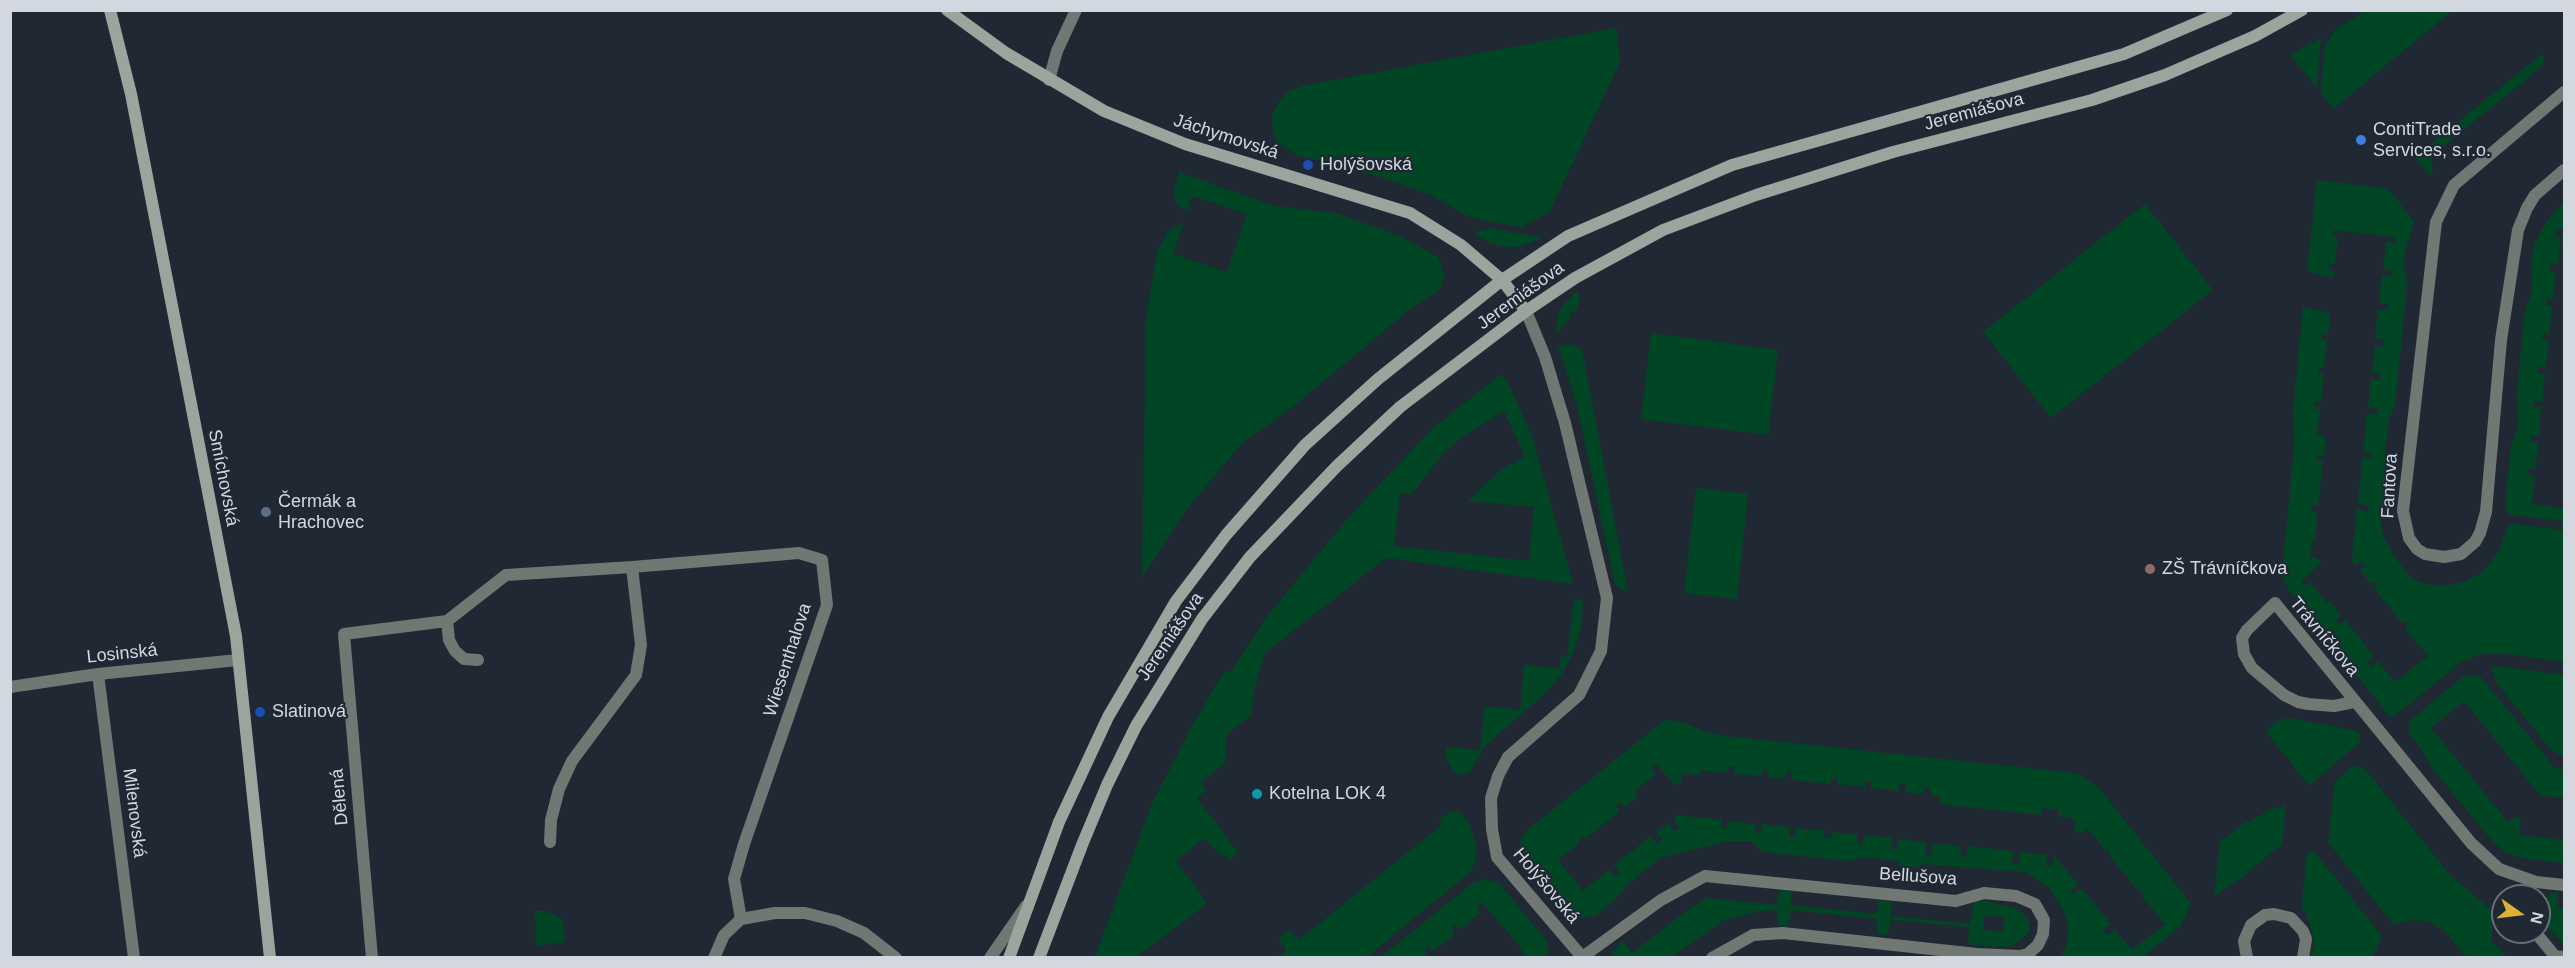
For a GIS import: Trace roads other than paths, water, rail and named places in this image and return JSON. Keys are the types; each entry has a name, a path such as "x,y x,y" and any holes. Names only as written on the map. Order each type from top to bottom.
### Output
{"main road":[{"name":"Smíchovská","path":"110,10 131,94 231,609 270,957"},
{"name":"Jáchymovská","path":"947,10 1049,80 1104,111 1175,140 1410,213 1454,240 1502,280 1526,311"},
{"name":"Jeremiášova","path":"1009,957 1059,822 1108,717 1176,601 1226,535 1305,446 1378,379 1502,280 1568,236 1732,165 2124,54 2227,10"},
{"name":"Jeremiášova","path":"1039,957 1107,785 1136,726 1202,619 1250,557 1336,466 1400,407 1526,311 1575,278 1663,230 1756,195 1893,152 2113,93 2165,75 2239,43 2302,10"}],"street":[{"path":"1049,80 1057,51 1076,10"},
{"name":"Fantova","path":"2565,92 2454,185 2436,222 2403,511 2409,538 2417,549 2425,554 2444,557 2461,554 2475,542 2480,533 2486,512 2501,340 2518,230 2535,195 2565,170"},
{"name":"Holýšovská","path":"1526,311 1545,357 1565,423 1607,598 1601,651 1579,695 1508,757 1498,776 1491,798 1492,829 1497,857 1582,957"},
{"name":"Wiesenthalova","path":"447,621 506,575 799,553 822,560 827,605 744,844 735,879 741,919"},
{"path":"550,842 551,820 559,789 572,761 636,675 641,645 632,567"},
{"name":"Trávníčkova","path":"2354,702 2326,706 2291,699 2252,668 2244,654 2242,638 2247,630 2275,603 2471,843 2499,869 2536,882 2565,885"},
{"path":"447,621 449,640 455,651 464,659 478,660"},
{"name":"Dělená","path":"372,957 344,634 447,621"},
{"name":"Losinská","path":"10,687 98,674 238,660"},
{"name":"Milenovská","path":"98,674 134,957"},
{"name":"Bellušova","path":"1582,957 1661,900 1705,876 1956,901 1984,893 2016,896 2035,904 2044,920 2043,934 2038,945 2028,954 2020,956 1977,954 1783,933 1753,935 1712,957"},
{"path":"990,957 1027,905"},
{"path":"714,957 724,935 741,919 776,913 805,914 837,921 864,933 896,957"},
{"path":"2247,957 2244,941 2251,925 2265,915 2274,914 2291,918 2303,931 2306,939 2303,957"},
{"path":"2544,944 2554,956 2565,957"}],"place":[{"name":"ContiTrade Services, s.r.o.","path":"2361,140"},
{"name":"Holýšovská","path":"1308,165"},
{"name":"Čermák a Hrachovec","path":"266,512"},
{"name":"ZŠ Trávníčkova","path":"2150,569"},
{"name":"Slatinová","path":"260,712"},
{"name":"Kotelna LOK 4","path":"1257,794"}]}
